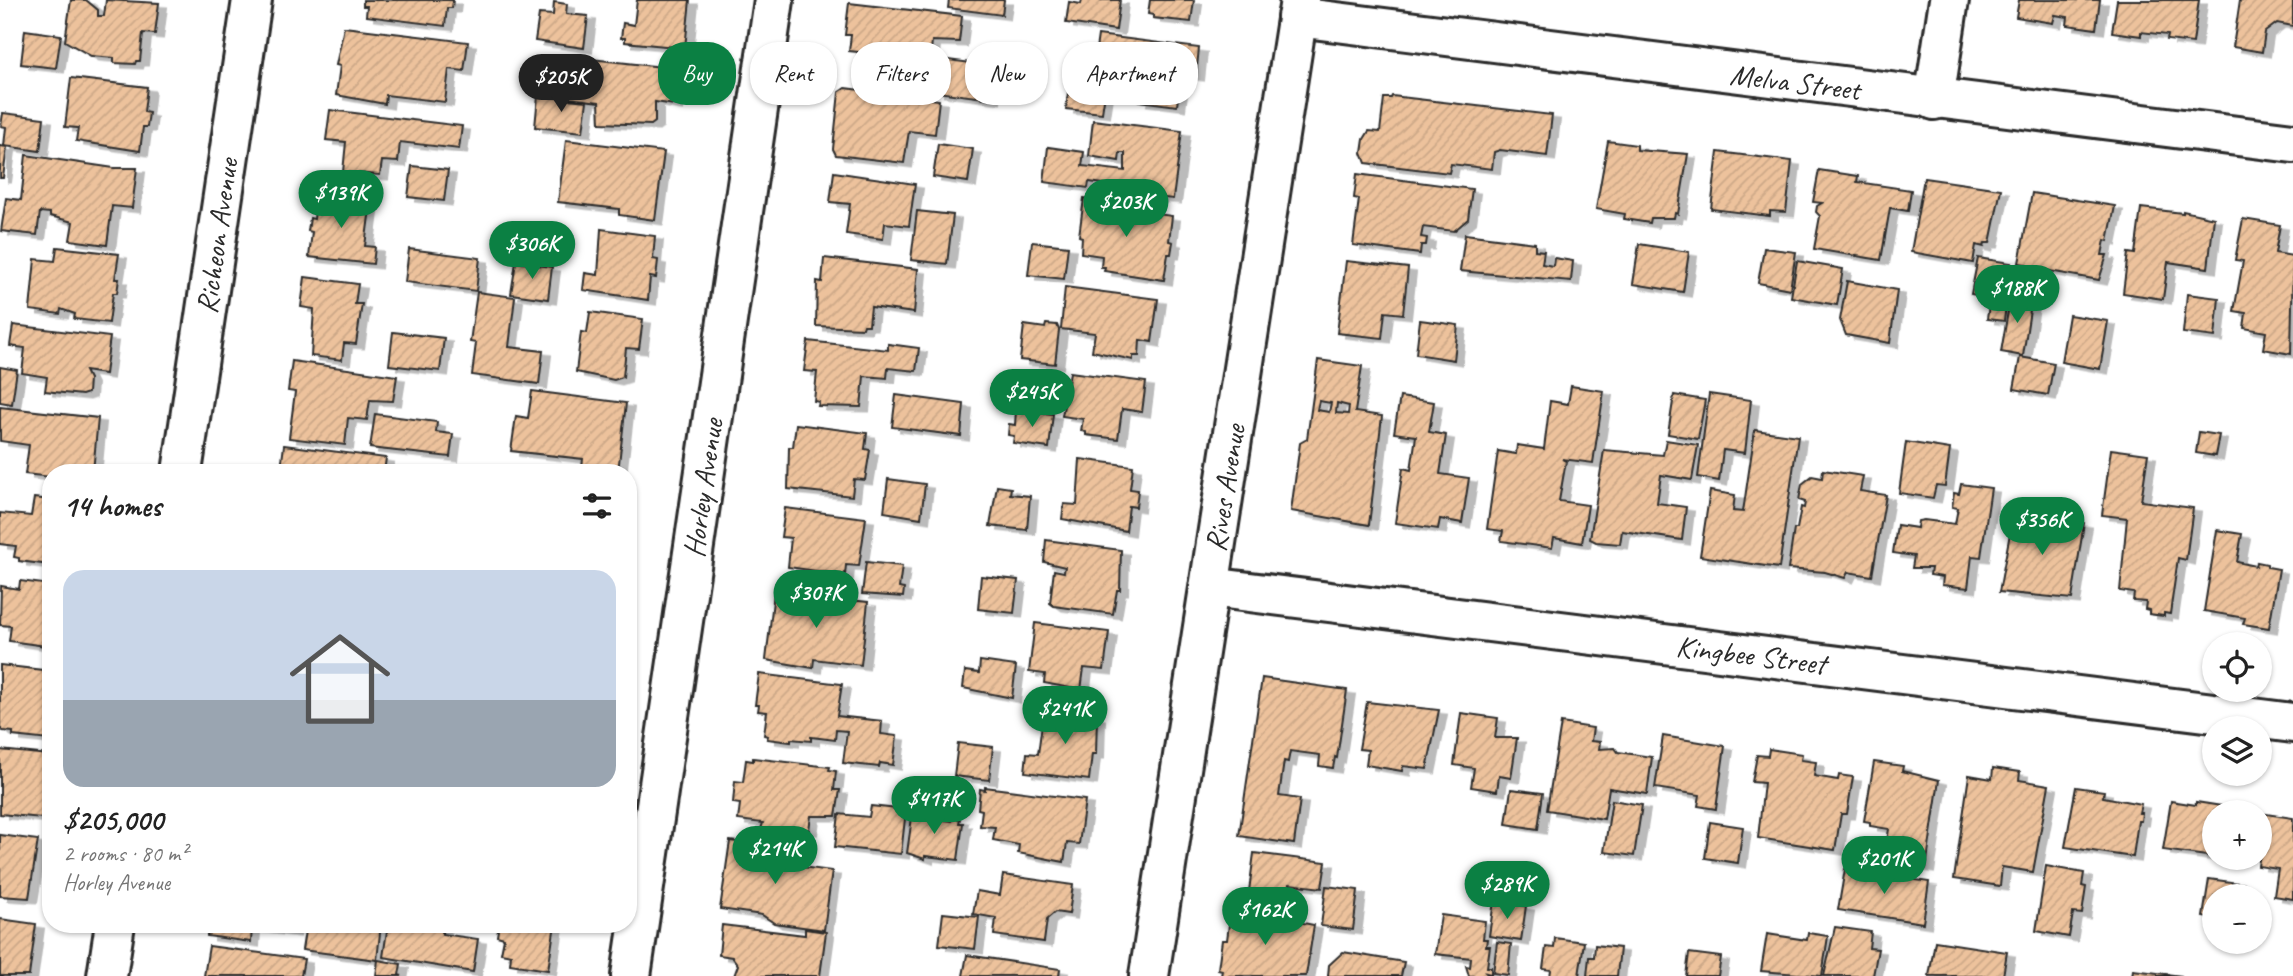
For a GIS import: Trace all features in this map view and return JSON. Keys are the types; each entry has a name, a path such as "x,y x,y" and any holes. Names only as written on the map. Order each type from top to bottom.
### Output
{"street":[{"name":"Richeon Avenue","path":"183,464 252,0"},
{"name":"Horley Avenue","path":"631,976 774,0"},
{"path":"1934,100 1950,0"},
{"name":"Melva Street","path":"1299,9 1934,100 2293,143"},
{"name":"Rives Avenue","path":"1149,976 1299,9"},
{"name":"Kingbee Street","path":"1210,587 2293,723"},
{"path":"107,976 114,933"}],"building":[{"path":"71,0 86,0 98,10 98,16 104,16 106,0 159,3 155,34 143,33 140,61 135,64 114,63 114,58 91,56 65,41"},
{"path":"363,0 453,0 452,8 447,8 445,26 366,16 367,6 363,6"},
{"path":"637,0 690,0 686,42 658,42 658,45 625,42 625,38 621,38 623,23 634,25"},
{"path":"949,0 1004,0 1002,15 948,8"},
{"path":"1082,0 1120,0 1116,30 1066,23 1069,2 1081,4"},
{"path":"1150,0 1194,0 1191,22 1153,18 1153,15 1148,14"},
{"path":"2019,0 2100,0 2096,29 2067,25 2068,17 2055,15 2053,23 2016,17"},
{"path":"2117,0 2199,0 2193,43 2167,40 2168,35 2141,32 2141,36 2112,32"},
{"path":"2240,0 2293,0 2293,26 2277,23 2265,32 2262,52 2233,47"},
{"path":"554,2 567,4 566,14 588,16 584,48 535,41 539,14 553,15"},
{"path":"849,3 962,16 959,42 851,42 851,51 849,51 851,35 845,35"},
{"path":"344,27 468,42 464,71 449,69 445,102 386,95 385,104 336,95 340,66 336,65"},
{"path":"25,30 61,35 56,68 21,64"},
{"path":"1098,35 1152,42 1097,42"},
{"path":"573,57 658,67 658,102 655,102 655,122 651,125 600,123 599,102 568,98"},
{"path":"951,60 965,62 965,96 951,94"},
{"path":"71,78 147,87 144,112 149,113 147,127 143,127 140,151 76,141 78,128 65,127"},
{"path":"845,88 851,89 851,105 938,105 935,134 909,131 904,163 836,155 833,149 839,92"},
{"path":"538,96 587,101 583,132 535,127"},
{"path":"1392,96 1552,115 1547,156 1500,150 1494,152 1492,169 1451,164 1449,173 1366,163 1362,153 1364,139 1369,131 1380,132 1384,98"},
{"path":"1066,105 1103,105 1102,113 1066,109"},
{"path":"330,110 462,126 459,149 400,142 398,162 382,161 380,175 343,172 346,142 326,140"},
{"path":"3,113 44,118 40,151 4,146 6,127 1,126"},
{"path":"1093,120 1182,131 1173,199 1137,195 1138,189 1089,182 1088,188 1044,182 1048,147 1084,152 1082,166 1125,171 1125,153 1120,153 1119,161 1089,156"},
{"path":"566,140 664,152 655,220 619,215 619,209 558,202"},
{"path":"1608,141 1637,145 1637,150 1688,154 1678,214 1675,213 1674,218 1651,218 1650,223 1624,219 1625,214 1596,209"},
{"path":"938,144 973,149 968,182 933,177"},
{"path":"0,146 7,147 3,178 0,178"},
{"path":"1718,152 1792,161 1786,212 1770,211 1770,216 1711,209"},
{"path":"26,155 114,168 137,168 132,208 112,206 107,245 70,240 73,222 50,216 50,213 40,212 37,235 1,231 6,198 21,200"},
{"path":"412,166 448,170 444,201 408,197"},
{"path":"1819,170 1858,176 1857,182 1911,190 1908,211 1890,208 1881,260 1814,249 1820,216 1816,212 1817,206 1822,203 1813,202"},
{"path":"834,172 915,184 909,226 885,223 883,239 846,234 850,204 830,202"},
{"path":"1357,174 1472,189 1468,219 1454,231 1423,227 1421,237 1427,238 1426,245 1421,245 1420,254 1353,245 1359,199 1354,198"},
{"path":"1924,178 2001,189 1990,243 1985,243 1984,247 1976,245 1973,263 1911,252"},
{"path":"2032,193 2115,206 2108,241 2105,240 2102,255 2107,255 2099,280 2044,270 2041,283 2023,279 2026,264 2019,263"},
{"path":"317,194 371,201 365,246 375,247 373,264 309,257 312,232 308,231 310,218 314,219"},
{"path":"1084,198 1123,203 1122,209 1172,216 1169,241 1173,242 1164,280 1104,271 1105,267 1101,267 1102,256 1081,253 1082,237 1079,236"},
{"path":"2141,208 2183,211 2214,218 2208,268 2168,262 2163,299 2123,293 2128,253 2135,254"},
{"path":"917,211 953,215 947,264 911,260"},
{"path":"2243,219 2280,225 2275,253 2293,256 2291,354 2263,349 2266,332 2244,328 2246,313 2234,311 2243,261 2235,260"},
{"path":"601,229 655,236 653,259 658,260 656,278 650,277 648,300 583,290 585,273 598,275"},
{"path":"1465,234 1535,243 1535,250 1544,251 1542,264 1553,266 1554,258 1573,261 1571,281 1460,271"},
{"path":"1032,242 1068,246 1064,279 1028,275"},
{"path":"1639,244 1689,252 1683,292 1633,284"},
{"path":"57,247 119,254 115,279 119,279 117,293 113,293 109,323 74,319 75,314 61,309 60,314 30,310 35,259 55,261"},
{"path":"1764,248 1796,252 1790,289 1758,283"},
{"path":"409,249 480,258 476,291 405,282"},
{"path":"824,258 918,269 914,313 871,307 869,325 864,325 863,328 816,326 817,281 822,282"},
{"path":"1978,258 2011,263 2004,321 1987,319 1990,298 1971,294"},
{"path":"1346,261 1408,268 1403,314 1385,312 1382,338 1337,333"},
{"path":"1797,261 1843,269 1837,305 1791,297"},
{"path":"516,262 552,267 548,299 511,294"},
{"path":"305,277 358,284 355,304 362,304 356,344 344,343 342,360 311,356 314,309 301,307"},
{"path":"1847,281 1897,290 1890,343 1846,335 1840,320"},
{"path":"1065,287 1158,299 1152,342 1140,340 1139,356 1133,356 1133,360 1092,351 1095,333 1061,329"},
{"path":"477,292 515,297 509,347 543,351 539,384 472,375 476,343 470,342"},
{"path":"2011,294 2032,297 2023,356 2001,352"},
{"path":"2187,294 2219,298 2215,337 2183,333"},
{"path":"590,312 643,319 639,349 626,348 623,377 614,380 576,372 581,332 587,333"},
{"path":"2069,315 2108,321 2100,369 2061,362"},
{"path":"1420,320 1458,325 1454,360 1416,354"},
{"path":"1046,324 1057,325 1059,330 1055,364 1020,360 1024,325 1045,328"},
{"path":"13,325 110,337 105,374 85,371 89,379 88,393 82,395 45,391 47,377 22,373 25,348 10,346"},
{"path":"393,332 444,338 440,371 389,365"},
{"path":"808,341 888,350 888,344 919,348 916,371 888,368 887,378 864,376 861,407 818,406 819,402 814,401 817,372 804,371"},
{"path":"2020,357 2054,363 2048,395 2014,389"},
{"path":"1318,360 1362,366 1355,412 1382,416 1369,525 1291,511 1300,443 1307,439","holes":["1319,401 1331,403 1329,412 1317,410","1337,403 1349,406 1348,414 1336,413"]},
{"path":"292,361 397,376 393,401 370,400 367,420 348,418 345,445 289,438 295,392 288,391"},
{"path":"0,367 17,370 12,404 0,402"},
{"path":"1070,372 1146,382 1142,412 1122,409 1118,439 1086,435 1086,432 1081,431 1083,419 1062,416"},
{"path":"1571,386 1604,391 1593,463 1562,459 1566,461 1559,501 1588,505 1582,543 1554,538 1552,548 1501,541 1503,531 1487,529 1498,451 1516,454 1517,445 1544,449 1550,401 1568,404"},
{"path":"532,391 626,403 619,464 582,464 583,459 511,451 516,416 528,418"},
{"path":"1709,394 1751,400 1745,453 1723,450 1719,481 1698,477"},
{"path":"896,395 964,404 961,436 892,427"},
{"path":"1674,395 1705,400 1698,439 1668,434"},
{"path":"1400,397 1434,402 1429,432 1446,435 1440,474 1469,478 1462,523 1440,519 1438,529 1395,523 1403,468 1411,470 1416,436 1394,433"},
{"path":"0,407 98,418 94,464 42,464 42,476 25,474 29,445 0,441"},
{"path":"1016,410 1053,414 1049,448 1013,443 1014,436 1008,435 1009,424 1015,425"},
{"path":"375,414 437,422 436,432 453,434 450,457 370,448"},
{"path":"796,424 867,433 865,449 870,450 865,480 854,479 852,496 788,489 789,447 793,447"},
{"path":"1755,430 1798,436 1779,568 1700,556 1710,491 1735,495 1733,511 1743,512"},
{"path":"2199,432 2219,435 2215,456 2196,453"},
{"path":"1666,440 1698,445 1692,480 1661,475 1657,503 1686,507 1682,540 1622,531 1620,544 1590,539 1604,450 1663,455"},
{"path":"1906,442 1950,449 1945,486 1936,485 1933,498 1899,493"},
{"path":"284,445 386,458 385,464 282,464"},
{"path":"2111,449 2148,454 2141,501 2193,508 2186,560 2178,558 2170,614 2149,614 2149,610 2145,609 2146,602 2133,601 2134,593 2120,591 2127,518 2102,515"},
{"path":"1080,459 1133,466 1130,489 1138,490 1136,507 1129,506 1126,531 1062,519 1064,504 1077,505"},
{"path":"1823,470 1863,476 1860,491 1886,495 1872,576 1848,572 1845,578 1825,572 1788,569 1794,529 1797,529 1801,507 1804,508 1805,502 1799,500 1802,484 1812,476 1822,478"},
{"path":"888,479 925,484 921,518 884,512"},
{"path":"1961,484 1991,488 1981,557 1972,556 1968,588 1942,585 1943,577 1930,575 1931,568 1912,568 1914,556 1893,553 1897,525 1917,528 1918,521 1924,520 1955,524 1958,508 1952,507 1954,493 1959,494"},
{"path":"997,486 1011,488 1010,494 1030,496 1027,530 990,526"},
{"path":"34,498 42,499 42,564 19,561 19,558 14,557 16,546 0,544 0,513 31,516"},
{"path":"785,508 866,518 859,566 846,565 845,575 788,567 791,538 781,537"},
{"path":"2014,512 2084,523 2072,599 1999,592"},
{"path":"2217,530 2242,534 2237,562 2256,566 2257,562 2279,569 2269,628 2243,624 2245,618 2204,611"},
{"path":"1046,540 1121,550 1120,590 1117,590 1113,614 1054,606 1050,603 1054,570 1064,572 1065,567 1044,562"},
{"path":"866,562 902,566 899,588 904,589 903,597 862,594"},
{"path":"981,576 1018,580 1014,613 978,609"},
{"path":"20,581 42,584 42,645 9,641 11,626 0,625 1,586 19,589"},
{"path":"774,592 868,602 861,665 814,659 813,668 766,660"},
{"path":"1035,623 1109,632 1104,670 1084,668 1081,690 1044,683 1045,674 1029,672"},
{"path":"980,661 1016,666 1012,698 963,688 965,671 979,673"},
{"path":"0,665 42,670 42,739 13,736 13,732 0,728"},
{"path":"759,674 842,684 837,716 882,721 881,734 897,736 893,765 880,763 879,767 843,763 847,731 836,730 835,740 811,737 811,741 791,739 791,742 767,739 768,736 764,735 767,712 758,711 759,705 755,705"},
{"path":"1262,678 1347,690 1337,758 1335,757 1333,768 1319,766 1320,755 1290,751 1288,762 1284,761 1279,796 1300,799 1294,844 1239,836"},
{"path":"1367,702 1439,710 1427,769 1403,766 1402,771 1366,765 1368,750 1359,749"},
{"path":"1044,709 1097,716 1096,754 1092,754 1089,780 1025,772 1027,753 1038,754"},
{"path":"1461,713 1498,718 1495,738 1517,738 1511,778 1499,776 1497,791 1471,787 1474,768 1454,765"},
{"path":"1561,723 1593,728 1591,741 1600,742 1599,749 1615,748 1618,752 1652,757 1647,794 1609,788 1604,819 1547,810"},
{"path":"1663,736 1725,746 1716,809 1698,806 1700,795 1655,788"},
{"path":"958,743 993,747 989,780 954,776"},
{"path":"1769,749 1802,754 1801,760 1816,762 1814,776 1838,780 1839,775 1853,777 1847,814 1841,814 1835,850 1758,838 1764,783 1752,782 1757,755 1768,756"},
{"path":"0,750 42,754 42,818 0,814"},
{"path":"753,758 830,767 829,770 836,771 834,790 840,790 836,816 811,816 809,830 802,829 801,835 761,829 763,823 738,820 740,804 733,803 735,781 743,782 746,760 753,761"},
{"path":"1874,762 1903,766 1902,771 1939,780 1926,868 1910,865 1912,857 1885,853 1889,829 1870,826 1870,822 1864,821"},
{"path":"1993,768 2020,772 2019,780 2049,785 2033,872 2002,867 2000,886 1954,879 1969,775 1992,779"},
{"path":"985,787 1085,800 1079,844 1067,843 1064,862 1018,853 1019,845 993,840 995,827 980,826 980,789 985,790"},
{"path":"2076,787 2104,791 2103,797 2141,804 2141,821 2138,821 2133,857 2065,847"},
{"path":"1511,789 1543,793 1538,829 1506,824"},
{"path":"1612,800 1642,805 1634,856 1604,852"},
{"path":"2171,801 2196,805 2196,802 2202,803 2202,855 2163,850"},
{"path":"871,806 906,810 901,854 835,847 839,814 869,817"},
{"path":"913,810 936,812 935,819 960,819 959,823 963,823 958,860 925,856 925,859 907,853"},
{"path":"2272,815 2293,818 2293,899 2274,896 2278,869 2272,868"},
{"path":"1710,822 1743,827 1738,863 1705,858"},
{"path":"0,835 38,840 29,898 0,896"},
{"path":"730,841 796,850 794,866 832,871 824,930 774,923 762,915 720,909"},
{"path":"1254,853 1326,862 1322,888 1290,884 1289,896 1249,891"},
{"path":"2046,866 2084,873 2082,886 2086,887 2082,914 2073,913 2069,937 2036,931"},
{"path":"1845,869 1929,882 1923,923 1838,910"},
{"path":"1003,875 1073,885 1069,914 1055,912 1047,919 1044,942 994,935 996,918 973,914 977,891 1000,895"},
{"path":"2209,879 2246,884 2208,884"},
{"path":"1326,886 1358,890 1353,930 1321,926"},
{"path":"1494,901 1526,906 1521,941 1489,936"},
{"path":"1231,909 1314,925 1306,976 1221,976 1222,970 1218,969 1222,940 1227,940"},
{"path":"943,913 979,917 975,949 939,945"},
{"path":"1441,915 1485,921 1483,939 1487,939 1486,946 1490,946 1487,967 1491,967 1491,974 1486,973 1489,976 1469,976 1466,966 1470,967 1471,958 1435,954"},
{"path":"0,919 36,924 29,976 0,976"},
{"path":"722,925 805,935 805,929 826,932 820,976 734,976 738,965 732,957 719,955"},
{"path":"1835,927 1871,932 1869,948 1878,949 1873,976 1824,976"},
{"path":"207,933 252,933 251,942 207,936"},
{"path":"305,933 380,933 377,960 302,950"},
{"path":"387,933 442,933 478,939 473,972 383,957"},
{"path":"498,933 554,933 548,970 510,964 511,955 501,953 504,938 497,936"},
{"path":"1808,933 1828,936 1822,976 1761,971 1767,934 1807,940"},
{"path":"1555,938 1584,942 1579,976 1550,976 1551,970 1543,969 1546,947 1554,948"},
{"path":"1935,941 2007,952 2003,976 1929,976"},
{"path":"1497,942 1511,944 1508,975 1493,973"},
{"path":"1595,945 1620,948 1617,976 1587,976 1589,957 1594,957"},
{"path":"209,946 304,959 301,976 204,976"},
{"path":"1343,952 1404,962 1401,976 1328,976 1329,965"},
{"path":"1689,953 1721,957 1718,976 1686,976"},
{"path":"967,955 1060,969 1059,976 963,976"},
{"path":"378,960 401,964 399,975 402,976 376,976"},
{"path":"2133,970 2182,976 2132,976"}]}
